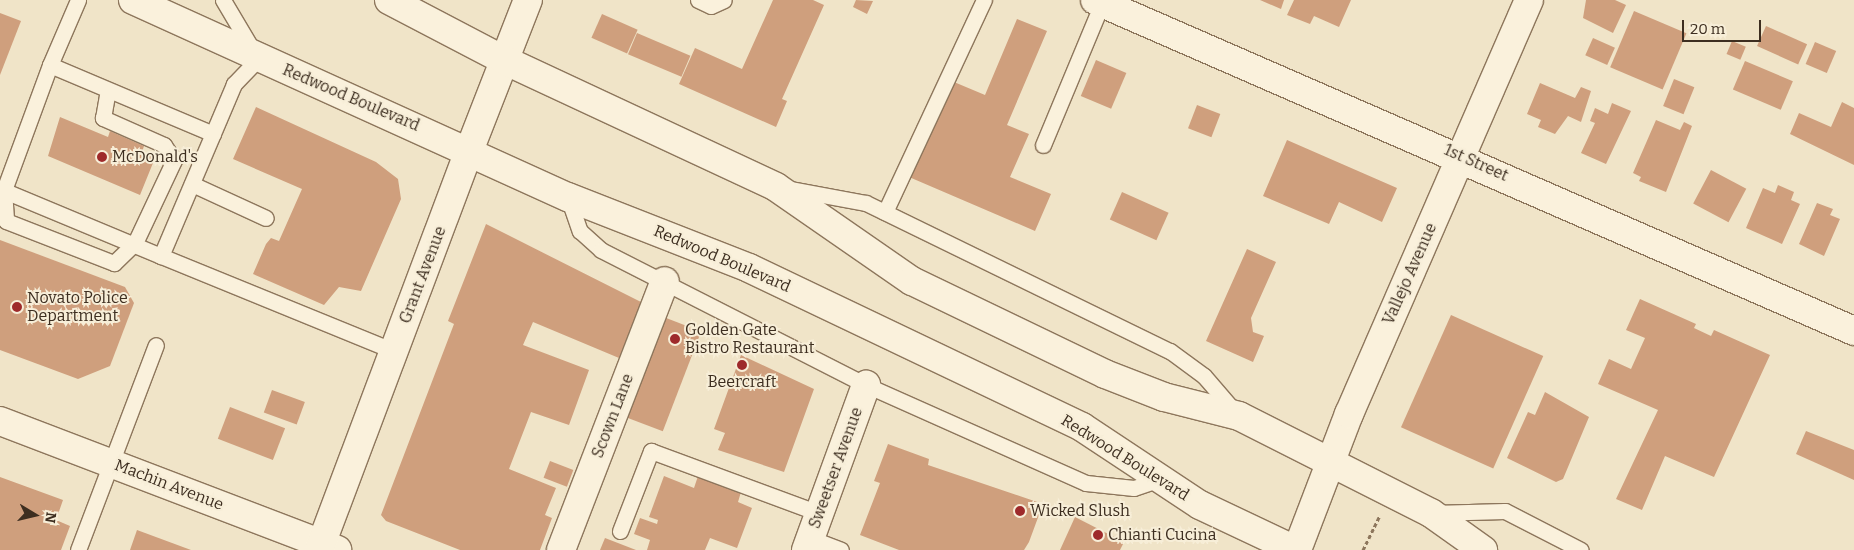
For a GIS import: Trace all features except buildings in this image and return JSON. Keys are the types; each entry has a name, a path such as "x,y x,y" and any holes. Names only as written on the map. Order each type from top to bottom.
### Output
{"street":[{"name":"Redwood Boulevard","path":"133,0 258,59 469,151 568,197 749,268 1082,427 1200,505 1296,550"},
{"path":"389,0 502,59 776,187 862,250 921,285 1105,374 1164,397 1239,416 1431,513 1483,550"},
{"name":"Grant Avenue","path":"326,548 394,351 502,59 528,0"},
{"name":"Vallejo Avenue","path":"1296,550 1329,463 1529,0"},
{"name":"1st Street","path":"1098,1 1462,157 1854,331"},
{"name":"Scown Lane","path":"561,550 665,281"},
{"name":"Sweetser Avenue","path":"808,544 866,385"},
{"name":"Machin Avenue","path":"0,421 112,462 326,548"}],"lane":[{"path":"78,0 50,65 2,190 6,221 114,263 135,243 174,160 164,145 103,118 108,90"},
{"path":"161,256 234,84 258,59 223,0"},
{"path":"698,0 711,6 724,0"},
{"path":"885,212 984,0"},
{"path":"1043,145 1098,1"},
{"path":"50,65 213,134"},
{"path":"192,184 266,218"},
{"path":"776,187 826,192 885,212 1170,351 1204,376 1239,416"},
{"path":"2,190 135,243 161,256 394,351"},
{"path":"568,197 580,231 601,250 866,385 1086,483 1134,488 1160,480"},
{"path":"78,550 156,345"},
{"path":"620,531 651,451 819,513"},
{"path":"1431,513 1505,511 1581,550"},
{"path":"808,544 841,550"}],"path":[{"path":"1364,550 1383,510"}],"place":[{"name":"McDonald's","path":"102,157"},
{"name":"Novato Police Department","path":"17,307"},
{"name":"Golden Gate Bistro Restaurant","path":"675,339"},
{"name":"Beercraft","path":"742,365"},
{"name":"Wicked Slush","path":"1020,511"},
{"name":"Chianti Cucina","path":"1098,535"}]}
